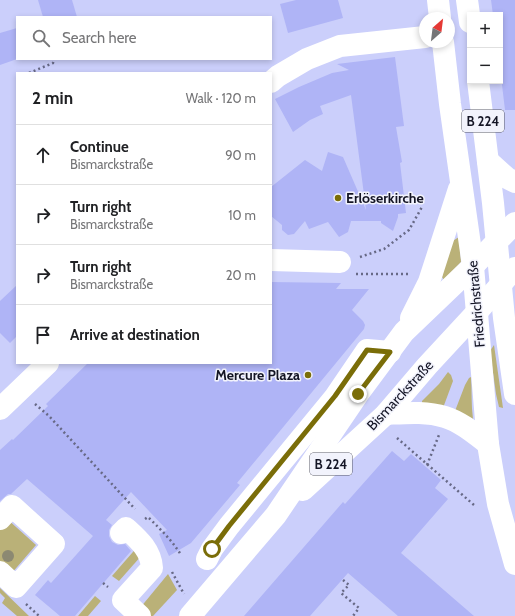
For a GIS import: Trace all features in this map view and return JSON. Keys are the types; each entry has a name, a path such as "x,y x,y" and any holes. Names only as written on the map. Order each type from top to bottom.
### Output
{"main road":[{"path":"438,0 439,12"},
{"path":"467,0 469,12"},
{"path":"272,81 307,59 340,46 419,38"},
{"name":"Friedrichstraße","path":"444,48 473,266 488,444 498,504 515,564"},
{"name":"Friedrichstraße","path":"478,84 497,242 504,318 514,383"},
{"path":"488,162 507,178 515,182"},
{"path":"404,332 429,282 461,182"},
{"name":"Bismarckstraße","path":"276,515 358,394 404,332 473,266 515,223"},
{"path":"272,260 340,262"},
{"name":"Bismarckstraße","path":"188,606 276,515 386,414 431,361 477,312 515,268"},
{"path":"207,560 212,549 229,526 335,396 367,350 390,352"},
{"path":"1,406 47,364"},
{"path":"386,414 412,412 446,418 463,426 488,444"},
{"path":"0,519 12,506 54,544 16,587 0,572"},
{"path":"121,533 126,528 140,542 152,561 152,568 123,600 140,616"}],"path":[{"path":"31,72 53,63 54,60"},
{"path":"414,274 339,274 340,262 348,258 384,249 409,230 422,207"},
{"path":"21,389 38,408 49,416 132,506"},
{"path":"427,465 441,431"},
{"path":"397,438 474,505"},
{"path":"143,520 148,517 163,531 181,555"},
{"path":"170,569 188,606"},
{"path":"343,580 349,585 341,593 359,608 353,616"},
{"path":"103,583 108,588"}],"shaded area":[{"path":"459,237 461,262 444,280 442,277 451,242"},
{"path":"494,345 503,408 499,407 496,394 490,351"},
{"path":"448,372 453,381 443,408 422,403 422,401 439,384"},
{"path":"471,377 473,419 455,411 465,385"},
{"path":"6,518 36,545 11,574 0,565 0,525"},
{"path":"139,545 142,555 119,581 112,576"},
{"path":"168,574 177,590 153,616 149,616 140,608"},
{"path":"0,588 29,616 17,616 2,603 5,598 0,593"},
{"path":"95,596 101,601 88,616 78,616"}],"building":[{"path":"38,0 72,0 77,16 43,16"},
{"path":"296,0 338,0 343,18 288,33 280,4"},
{"path":"491,0 515,0 515,110 505,110 502,84 503,12 493,12"},
{"path":"16,28 16,59 0,65 0,33"},
{"path":"395,57 404,126 396,127 402,162 400,163 406,213 398,214 393,231 381,223 381,221 351,221 348,232 339,237 328,222 309,229 305,221 294,234 288,235 282,230 282,225 272,217 272,186 305,160 322,171 328,152 343,157 366,210 351,95 320,106 323,114 310,120 293,132 275,99 332,73 349,70 337,64"},
{"path":"272,282 341,283 336,289 369,289 352,310 363,321 365,325 364,329 237,483 240,485 191,543 169,556 159,534 167,530 131,492 106,520 112,525 109,530 109,536 112,542 118,545 125,544 131,551 75,616 60,616 35,595 48,580 51,583 93,536 27,479 11,494 8,494 0,501 0,450 12,439 13,440 48,406 46,404 87,364 272,364"},
{"path":"16,286 16,337 10,343 0,333 0,301"},
{"path":"392,451 404,461 411,454 441,480 435,488 448,499 401,553 474,616 398,616 348,573 310,616 244,616 343,502 345,504"}],"place":[{"name":"Erlöserkirche","path":"338,198"},
{"name":"Mercure Plaza","path":"308,375"}],"route":[{"path":"212,549 335,396 367,350 390,352 358,394"}]}
